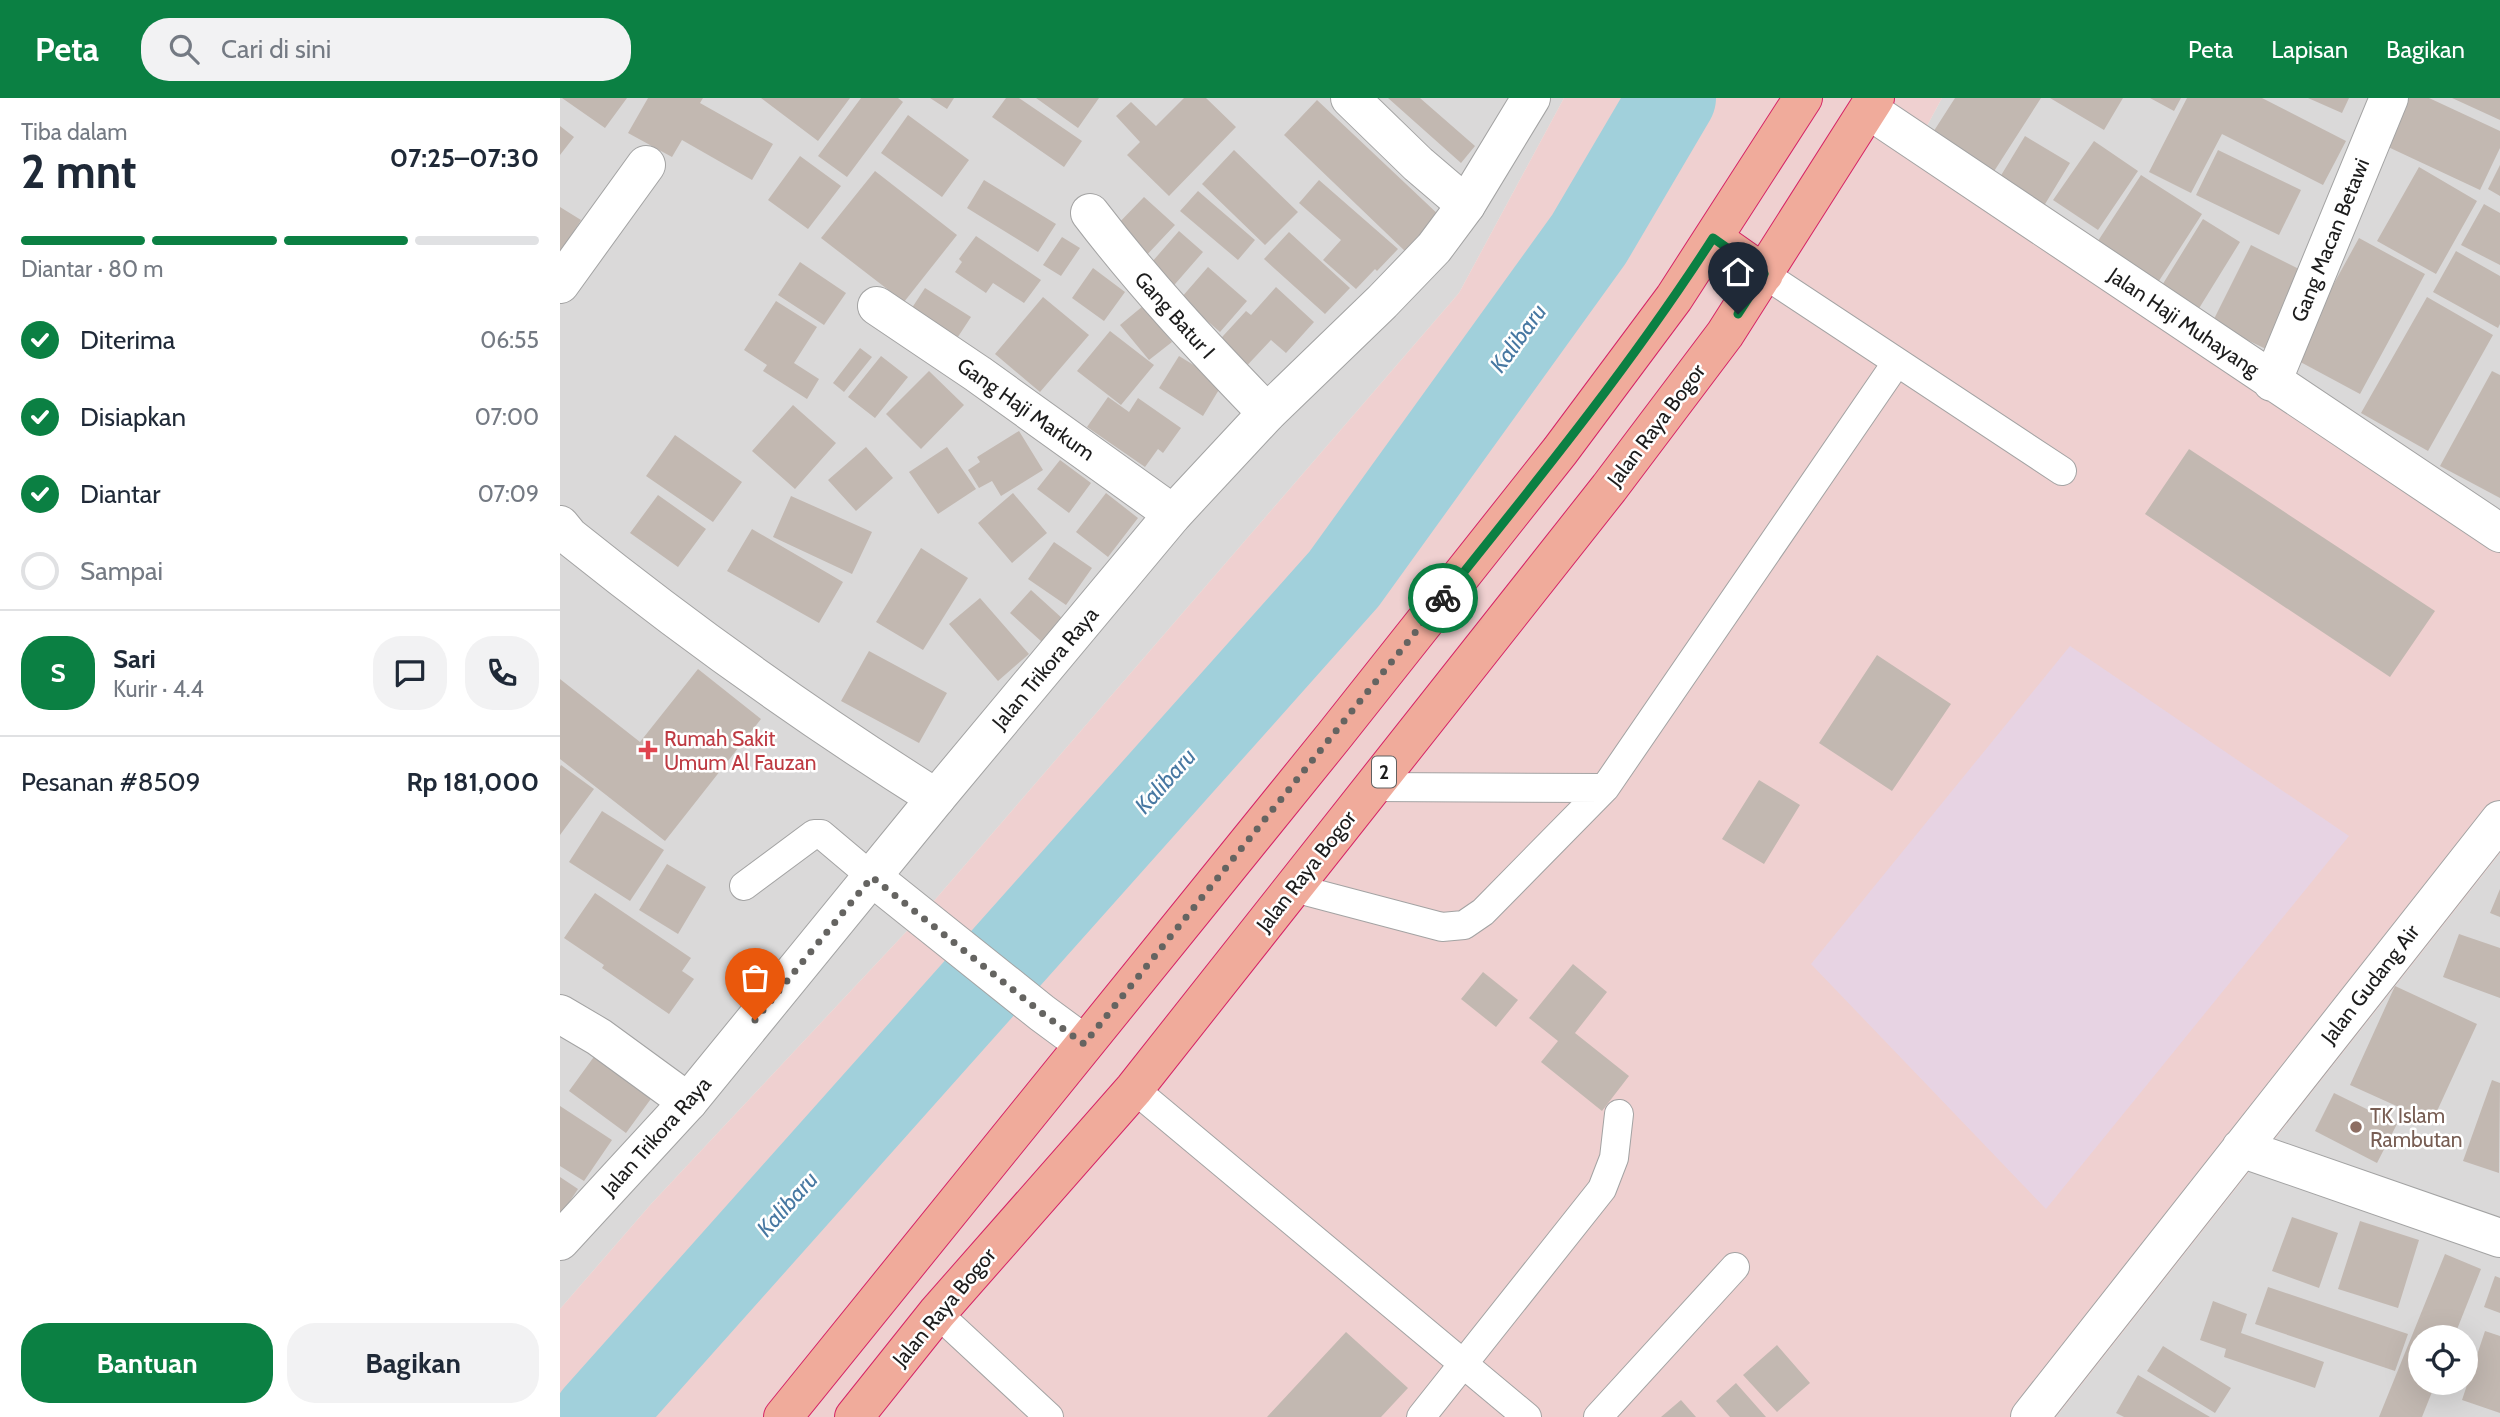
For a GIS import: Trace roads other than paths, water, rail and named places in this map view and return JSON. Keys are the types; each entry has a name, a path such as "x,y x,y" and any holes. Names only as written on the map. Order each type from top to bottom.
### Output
{"highway":[{"path":"783,1417 1551,462 1674,298 1804,98"},
{"name":"Jalan Raya Bogor","path":"854,1417 937,1313 1134,1090 1609,488 1725,334 1872,104"},
{"path":"1713,238 1764,274"}],"street":[{"path":"1350,98 1418,164 1466,205"},
{"name":"Jalan Trikora Raya","path":"560,1241 688,1102 936,798 1173,514 1267,413 1434,248 1466,205 1531,98"},
{"name":"Gang Macan Betawi","path":"2272,382 2389,98"},
{"name":"Jalan Haji Muhayang","path":"1872,104 2272,382 2500,533"},
{"path":"560,284 646,165"},
{"name":"Gang Batur I","path":"1090,213 1127,262 1176,318 1267,413"},
{"name":"Gang Haji Markum","path":"877,306 978,374 1173,514"},
{"path":"560,525 569,536 660,609 936,798"},
{"name":"Jalan Gudang Air","path":"2030,1417 2500,820"},
{"path":"872,877 1084,1044"},
{"path":"560,1014 599,1037 688,1102"},
{"path":"2241,1148 2500,1238"}],"lane":[{"path":"1764,274 2062,471"},
{"path":"1294,888 1442,927 1464,925 1483,912 1605,788 1897,362"},
{"path":"1373,787 1605,788"},
{"path":"744,886 814,834 821,834 872,877"},
{"path":"1134,1090 1527,1417"},
{"path":"1421,1417 1602,1189 1614,1158 1619,1114"},
{"path":"1598,1417 1735,1267"},
{"path":"937,1313 1046,1416"}],"waterway":[{"name":"Kalibaru","path":"597,1417 1344,579 1589,239 1672,98"}],"place":[{"name":"Rumah Sakit Umum Al Fauzan","path":"648,750"},
{"name":"TK Islam Rambutan","path":"2356,1127"}]}
